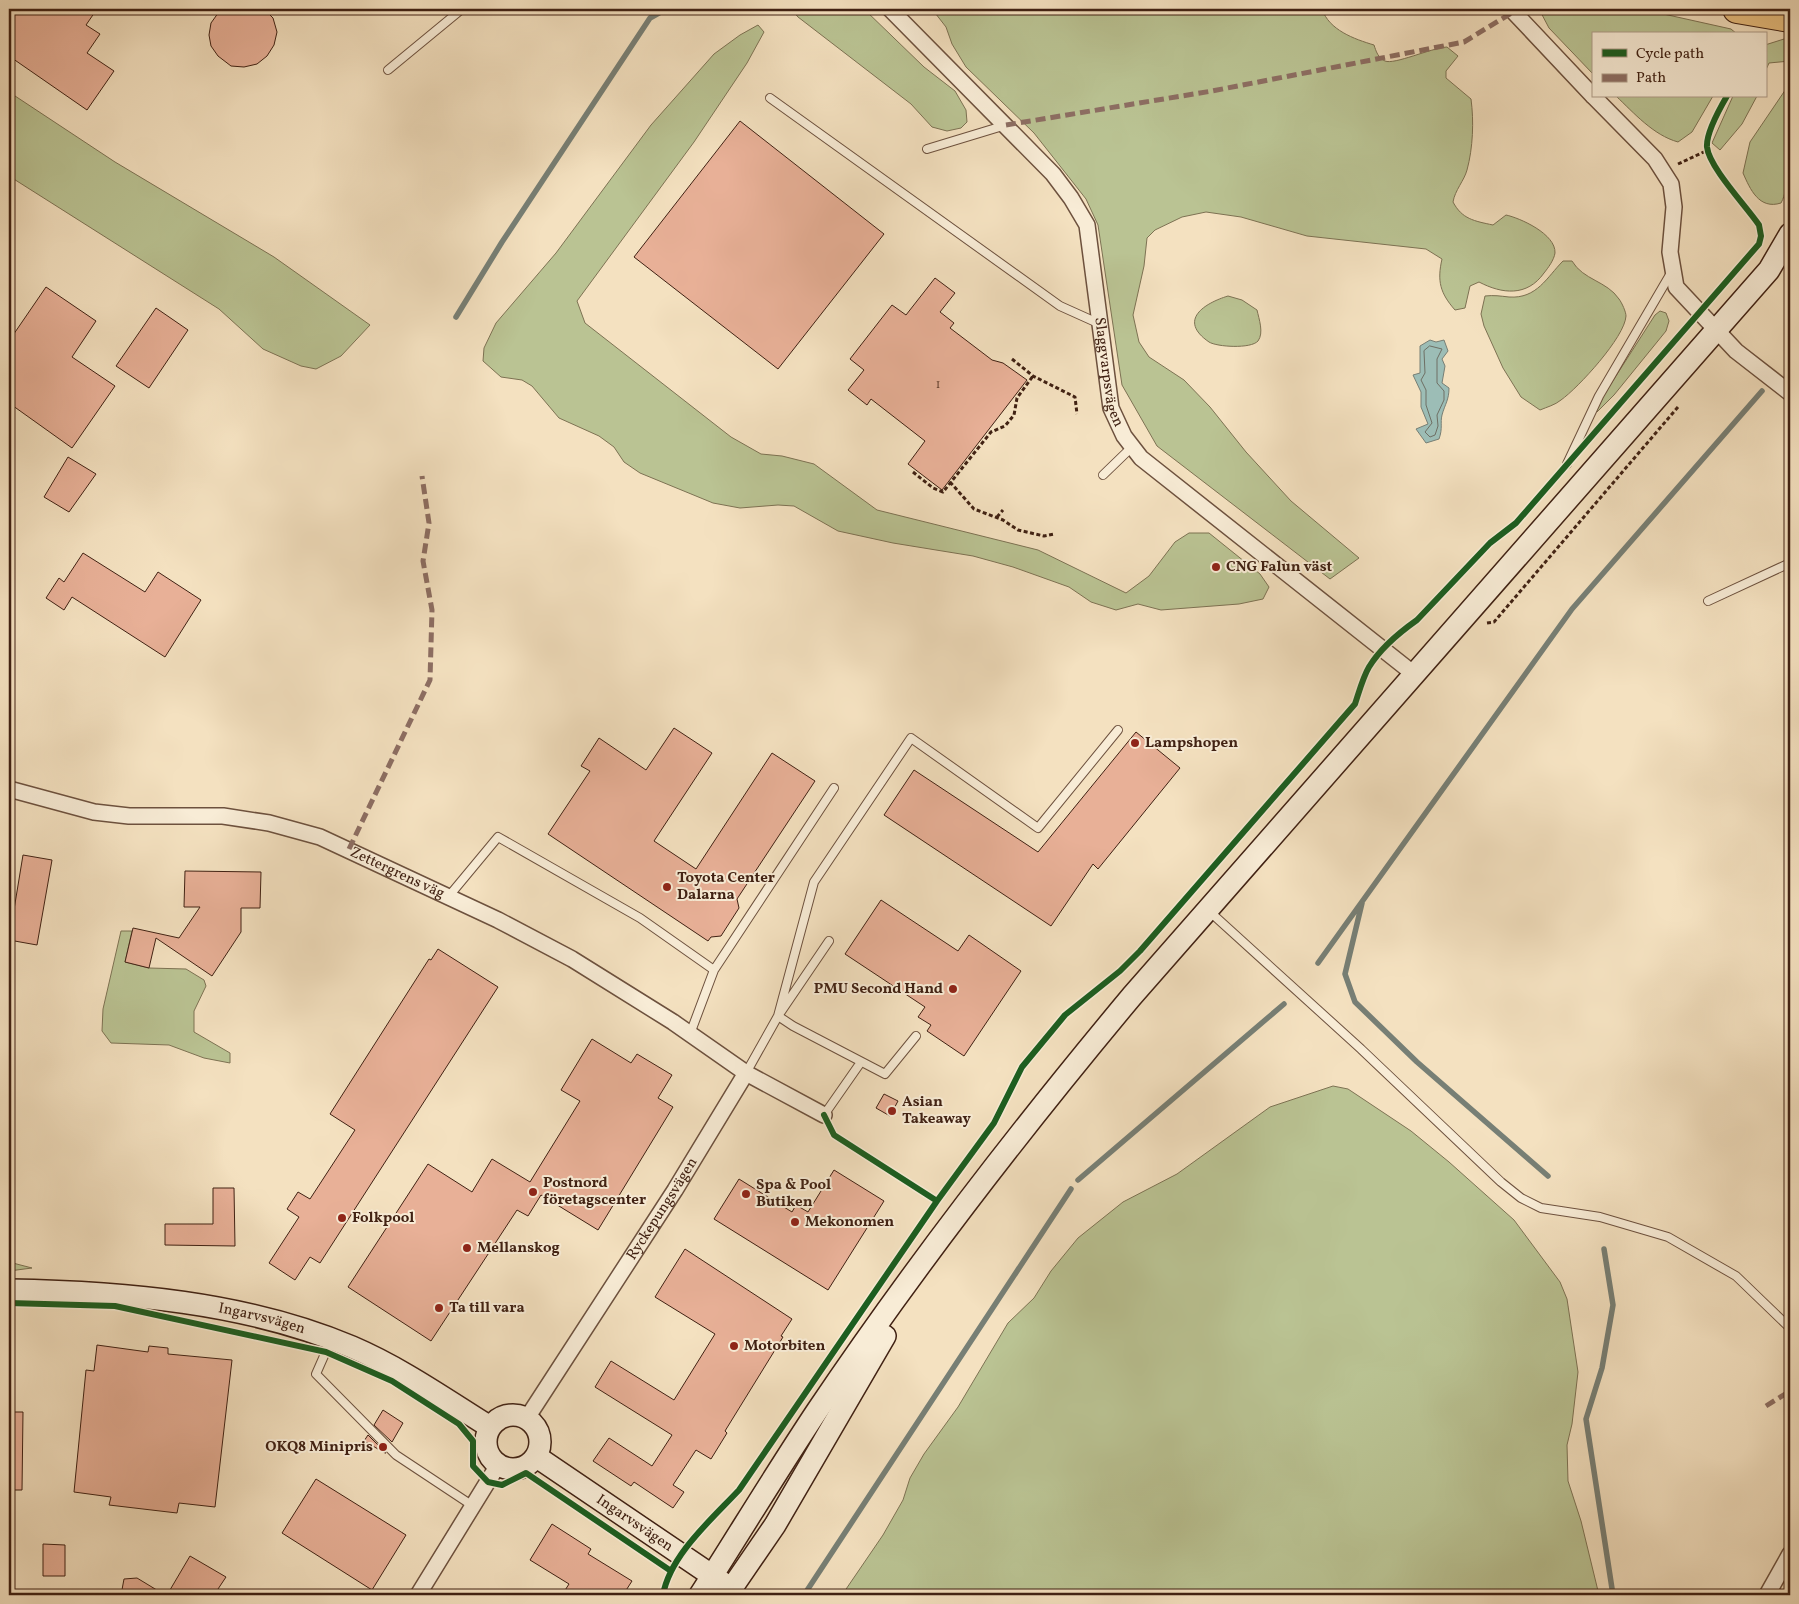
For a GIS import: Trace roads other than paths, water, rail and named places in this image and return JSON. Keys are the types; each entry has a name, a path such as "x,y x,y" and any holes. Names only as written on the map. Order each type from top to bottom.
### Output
{"highway":[{"path":"1737,9 1790,18"}],"main road":[{"path":"700,1595 817,1411 948,1228 1044,1102 1207,910 1769,270 1790,234"},
{"path":"1769,270 1790,255"},
{"path":"729,1592 775,1525 948,1228"},
{"name":"Ingarvsvägen","path":"9,1290 116,1295 156,1300 281,1323 331,1339 388,1365 490,1427"},
{"path":"507,1416 527,1418 534,1424 541,1440 536,1457 522,1468 509,1470 498,1465 492,1459 486,1444 490,1427 507,1416"},
{"name":"Ingarvsvägen","path":"536,1457 712,1576 729,1592"}],"street":[{"name":"Slaggvarpsvägen","path":"890,9 1053,174 1087,225 1111,408 1124,436 1132,447 1141,458 1414,674"},
{"path":"1511,9 1592,95"},
{"path":"1595,98 1664,171 1671,184 1674,207 1670,234 1672,271 1676,287 1736,351 1790,393"},
{"name":"Zettergrens väg","path":"10,792 94,812 129,816 223,816 269,823 327,840 449,896 572,959 690,1034 746,1073"},
{"path":"746,1073 824,1115"},
{"name":"Ryckepungsvägen","path":"527,1418 674,1190 746,1073"},
{"path":"418,1595 498,1465"},
{"path":"1767,1595 1790,1554"}],"lane":[{"path":"388,70 462,9"},
{"path":"770,98 1060,306 1100,324"},
{"path":"928,149 1006,125"},
{"path":"1567,464 1599,396 1672,271"},
{"path":"1103,475 1132,447"},
{"path":"1708,601 1790,563"},
{"path":"778,1016 814,882 911,738 1038,828 1118,730"},
{"path":"690,1034 714,970 834,788"},
{"path":"449,896 498,837 640,918 714,970"},
{"path":"1207,910 1361,1049 1501,1182 1521,1198 1540,1208 1600,1217 1668,1238 1736,1276 1790,1328"},
{"path":"746,1073 778,1016 829,941"},
{"path":"778,1016 793,1026 885,1074 916,1036"},
{"path":"824,1115 861,1062"},
{"path":"331,1339 316,1374 396,1455 473,1506"}],"water":[{"path":"1430,340 1436,342 1444,340 1448,351 1442,359 1445,366 1442,383 1449,388 1448,399 1442,415 1439,439 1426,443 1416,429 1428,424 1421,407 1421,392 1413,375 1420,373 1420,346"}],"waterway":[{"path":"456,317 502,242 650,18 666,9"},
{"path":"1318,963 1572,609 1762,391"},
{"path":"1362,903 1345,974 1355,1002 1417,1062 1548,1176"},
{"path":"1078,1180 1284,1004"},
{"path":"804,1595 1071,1189"},
{"path":"1604,1249 1613,1305 1602,1368 1586,1419 1613,1595"}],"place":[{"name":"CNG Falun väst","path":"1216,567"},
{"name":"Lampshopen","path":"1135,743"},
{"name":"Toyota Center Dalarna","path":"667,887"},
{"name":"PMU Second Hand","path":"953,989"},
{"name":"Asian Takeaway","path":"892,1111"},
{"name":"Postnord företagscenter","path":"533,1192"},
{"name":"Spa & Pool Butiken","path":"746,1194"},
{"name":"Folkpool","path":"342,1218"},
{"name":"Mekonomen","path":"795,1222"},
{"name":"Mellanskog","path":"467,1248"},
{"name":"Ta till vara","path":"439,1308"},
{"name":"Motorbiten","path":"734,1346"},
{"name":"OKQ8 Minipris","path":"383,1447"}]}
